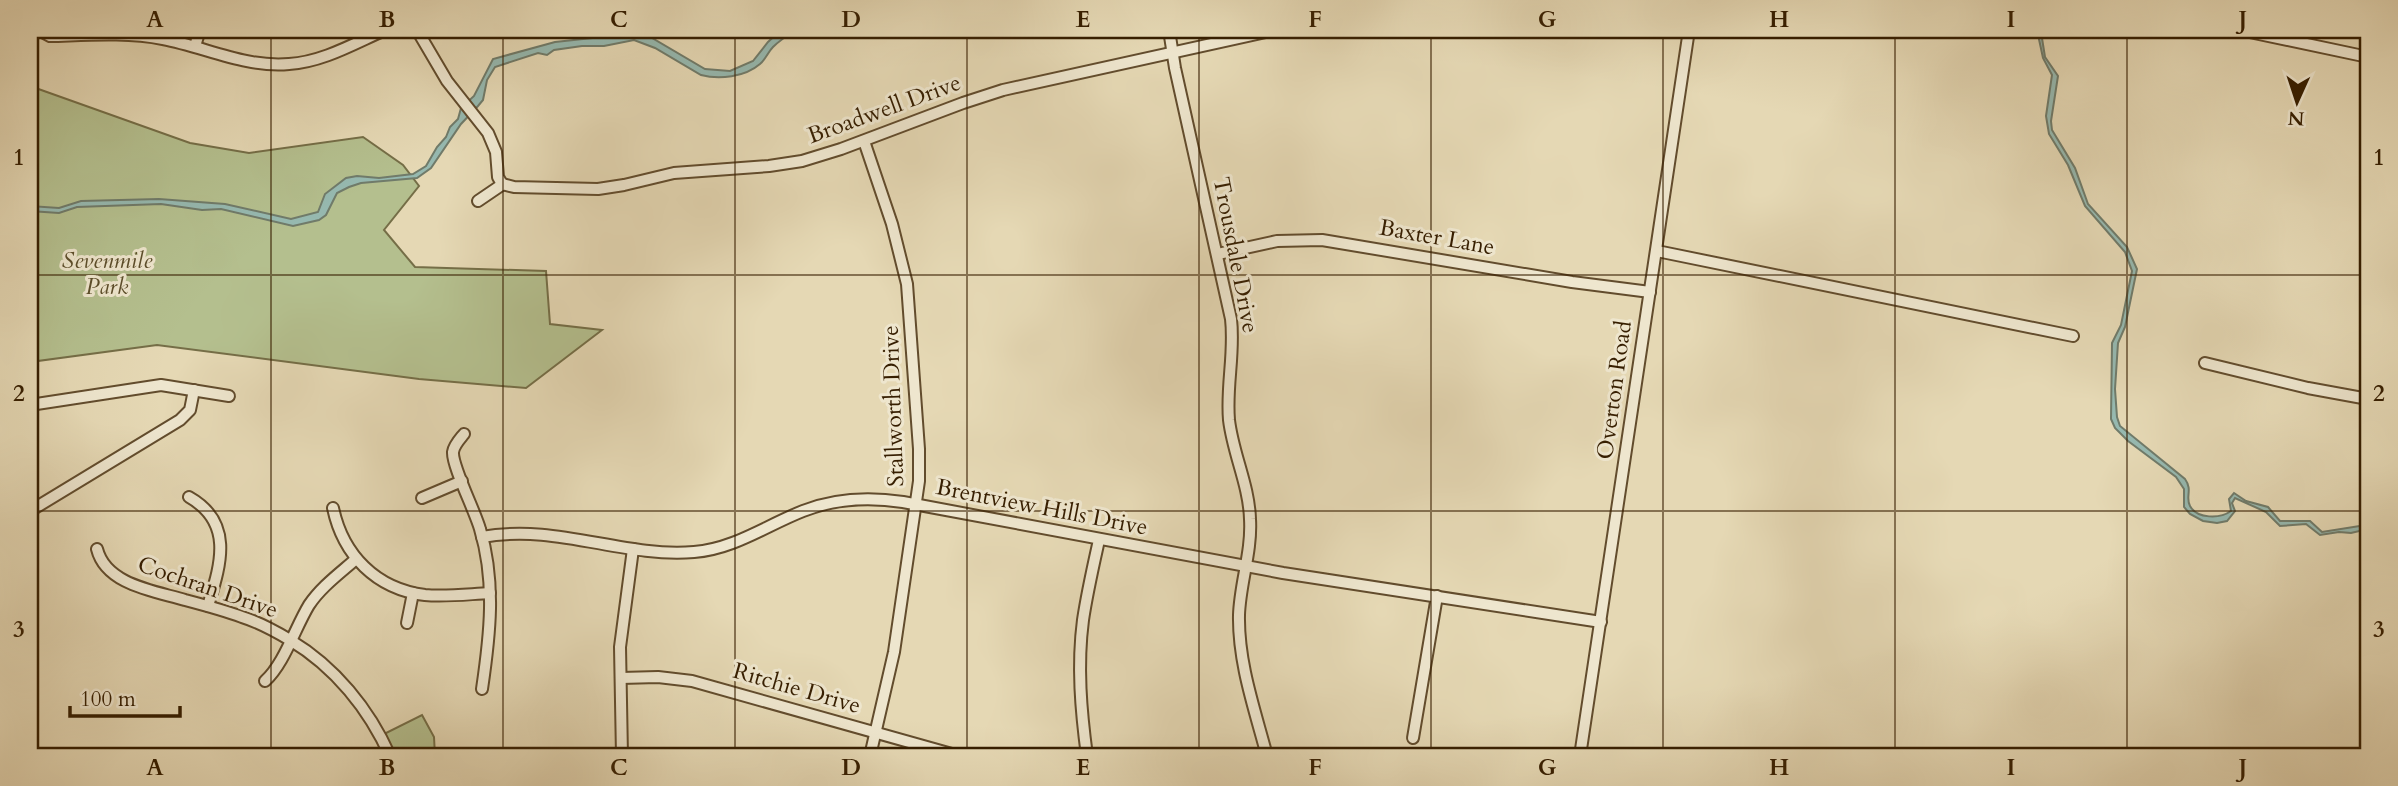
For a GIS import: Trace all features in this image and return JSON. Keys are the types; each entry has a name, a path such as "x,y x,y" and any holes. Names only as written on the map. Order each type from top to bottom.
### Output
{"street":[{"path":"39,30 50,36 139,35 268,64 289,64 318,58 385,30"},
{"path":"195,47 200,30"},
{"path":"417,30 442,74 493,142 498,177 503,184 478,201"},
{"name":"Trousdale Drive","path":"1169,30 1232,330 1230,426 1246,488 1250,516 1240,607 1241,646 1267,756"},
{"name":"Broadwell Drive","path":"503,184 557,189 606,188 674,173 802,161 1003,90 1275,30"},
{"name":"Overton Road","path":"1580,756 1689,30"},
{"path":"2240,30 2368,57"},
{"name":"Stallworth Drive","path":"864,141 892,223 907,284 919,449 919,481 894,652 870,756"},
{"name":"Baxter Lane","path":"1218,254 1277,241 1322,240 1572,282 1650,292"},
{"path":"1657,251 2073,337"},
{"path":"2206,363 2368,399"},
{"path":"30,405 152,385 229,396"},
{"path":"30,510 180,420 189,412 194,390"},
{"path":"464,434 453,452 482,537 490,593 490,627 482,689"},
{"path":"422,498 462,481"},
{"path":"189,497 209,514 220,539 221,560 208,606"},
{"name":"Brentview Hills Drive","path":"482,537 535,532 633,549 674,553 714,549 743,539 806,510 842,501 880,499 1246,567 1601,622"},
{"path":"333,508 342,535 356,559 382,582 413,593 490,593"},
{"path":"1087,756 1080,695 1080,648 1085,606 1100,540"},
{"name":"Cochran Drive","path":"97,549 106,567 126,581 249,619 290,640 325,665 348,689 368,715 390,756"},
{"path":"622,756 621,634 633,549"},
{"path":"265,681 276,669 319,592 356,559"},
{"path":"407,623 413,593"},
{"path":"1413,738 1437,596"},
{"name":"Ritchie Drive","path":"621,678 658,677 692,681 958,756"}],"green space":[{"name":"Sevenmile Park","path":"30,86 190,143 249,153 363,137 403,165 419,186 384,230 415,267 546,271 550,324 602,330 526,388 419,379 157,345 30,362"},
{"path":"422,715 434,737 435,756 390,756 380,736"}],"water":[{"path":"781,30 796,30 776,44 754,68 732,76 701,75 655,48 634,40 604,46 554,50 547,55 538,53 495,67 487,80 483,100 461,124 431,168 417,178 361,183 349,187 337,193 326,215 319,220 293,226 221,209 202,210 161,204 77,207 59,213 30,211 30,206 59,208 81,201 159,199 225,204 291,219 318,212 325,194 346,178 413,174 426,166 450,127 458,119 461,108 474,96 493,59 555,42 630,34 652,38 705,69 730,71 753,61"},
{"path":"2037,30 2041,32 2045,57 2058,76 2052,130 2075,168 2088,204 2127,247 2137,269 2125,327 2118,343 2115,389 2120,426 2185,479 2190,506 2198,513 2209,516 2226,514 2231,511 2229,499 2234,493 2246,501 2268,507 2280,521 2310,521 2322,532 2366,525 2368,529 2320,535 2306,524 2280,526 2266,512 2235,498 2232,503 2235,511 2227,521 2203,521 2184,507 2184,489 2176,477 2115,428 2111,419 2112,343 2121,325 2132,271 2125,252 2085,206 2068,165 2049,134 2046,116 2052,75 2043,58"}]}
